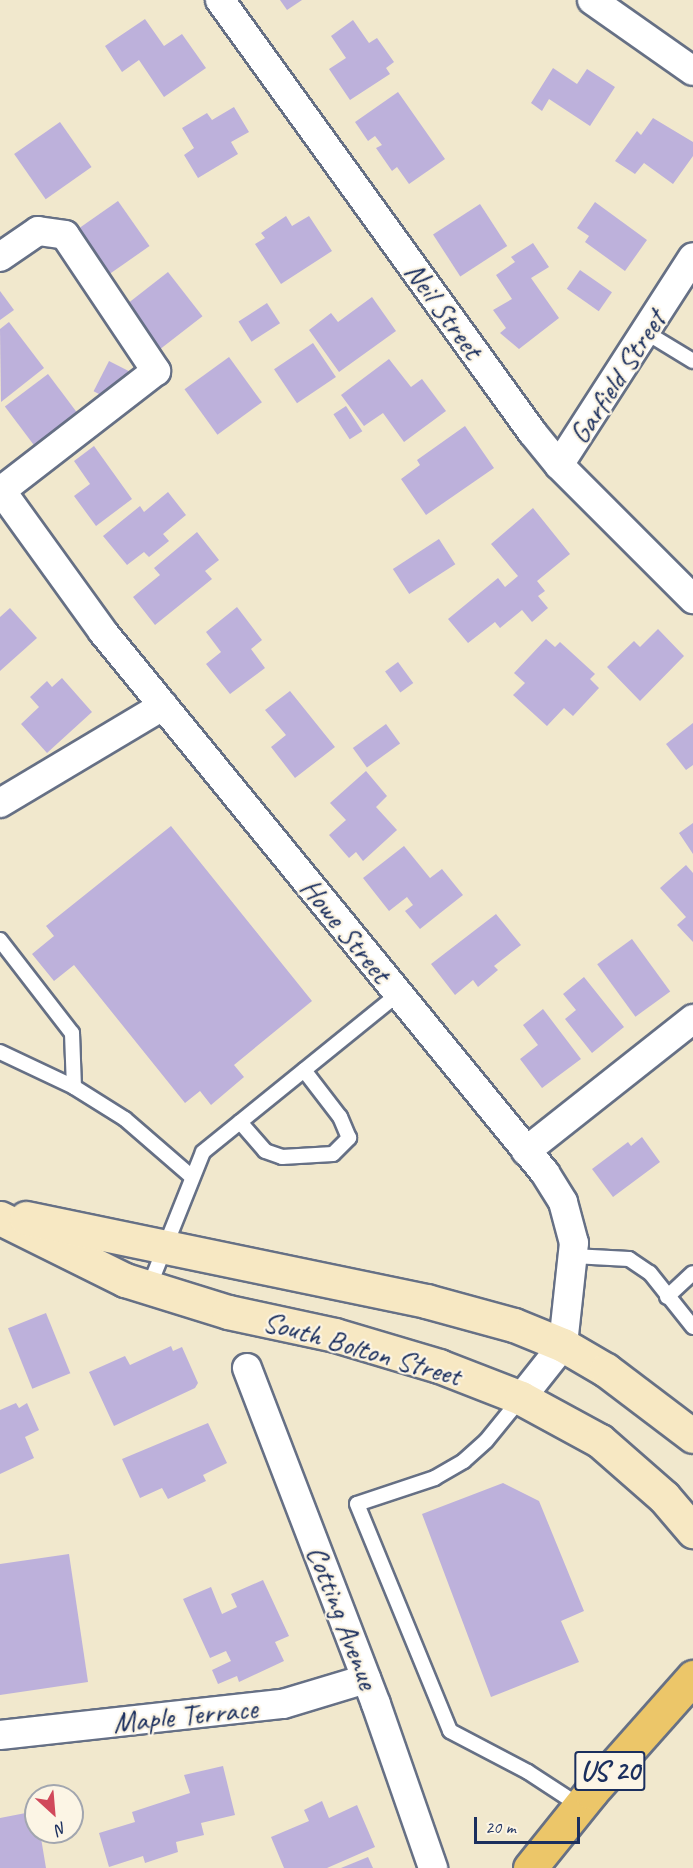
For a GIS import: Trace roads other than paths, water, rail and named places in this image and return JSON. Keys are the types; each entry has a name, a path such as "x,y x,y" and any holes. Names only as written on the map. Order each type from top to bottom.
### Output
{"main road":[{"name":"South Bolton Street","path":"0,1213 426,1302 514,1325 563,1345 630,1386 693,1436"},
{"name":"South Bolton Street","path":"0,1218 77,1258 149,1288 228,1312 335,1335 428,1363 521,1398 600,1441 664,1497 693,1531"},
{"name":"US 20","path":"530,1868 580,1806 693,1677"}],"street":[{"name":"Neil Street","path":"220,0 559,465 693,600"},
{"path":"592,0 693,71"},
{"path":"0,257 38,231 65,235 156,372 1,490"},
{"name":"Garfield Street","path":"559,465 647,333 693,257"},
{"name":"Howe Street","path":"1,490 103,632 526,1151 563,1202 574,1243 563,1345"},
{"path":"0,803 163,706"},
{"path":"526,1151 693,1019"},
{"path":"521,1398 563,1345"},
{"name":"Cotting Avenue","path":"247,1368 366,1679 433,1868"},
{"name":"Maple Terrace","path":"0,1735 284,1704 366,1679"}],"lane":[{"path":"647,333 693,361"},
{"path":"0,940 72,1033 74,1087"},
{"path":"149,1288 163,1247 203,1152 398,994"},
{"path":"0,1052 74,1087 125,1119 192,1177"},
{"path":"240,1122 265,1150 282,1157 333,1154 349,1138 340,1117 304,1070"},
{"path":"573,1257 629,1259 650,1273 667,1298 693,1328"},
{"path":"667,1298 693,1273"},
{"path":"521,1398 486,1440 464,1461 435,1478 357,1504 450,1731 528,1772 580,1806"}]}
